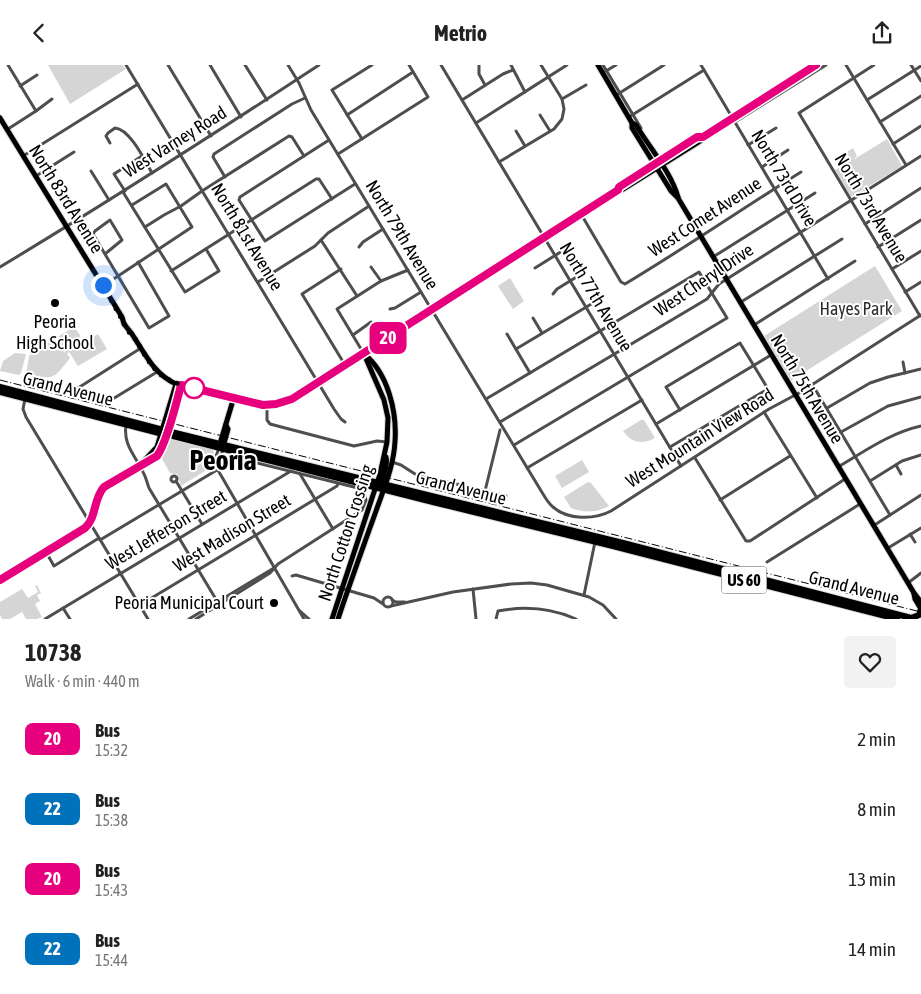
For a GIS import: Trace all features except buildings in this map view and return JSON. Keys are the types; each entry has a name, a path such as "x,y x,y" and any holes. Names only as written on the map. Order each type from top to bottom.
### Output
{"highway":[{"name":"Grand Avenue","path":"0,387 25,396 221,446 296,469 380,485 742,577 897,619"},
{"name":"Grand Avenue","path":"0,392 25,396"},
{"name":"Grand Avenue","path":"97,415 126,425 165,432"},
{"name":"Grand Avenue","path":"380,485 596,541 913,618"},
{"path":"913,618 919,615 921,609"}],"main road":[{"name":"North 75th Avenue","path":"598,65 605,72 631,116 632,126 658,165"},
{"path":"267,405 289,400 364,354 618,190 619,187 692,144 697,137 703,137 734,120 813,66"},
{"name":"North 83rd Avenue","path":"0,118 103,286 124,324 157,372 164,378 178,384 267,405"},
{"name":"North 75th Avenue","path":"632,126 636,125 641,130 671,191 678,198 873,526 921,602"},
{"name":"North Cotton Crossing","path":"364,354 370,359 386,385 394,418 395,439 392,462 380,485"},
{"name":"North Cotton Crossing","path":"338,619 380,485 388,442 388,419 383,395 364,354"},
{"path":"0,580 82,530 90,523 98,495 102,489 156,451 165,432 178,384"},
{"path":"221,446 228,429 226,425 234,397"},
{"path":"388,419 394,418"},
{"name":"North Cotton Crossing","path":"332,619 346,589"},
{"name":"North 75th Avenue","path":"914,593 921,609"}],"street":[{"path":"8,65 36,111"},
{"name":"North 81st Avenue","path":"126,65 318,382 341,419 345,422"},
{"path":"168,65 211,136"},
{"path":"210,65 241,117"},
{"path":"245,65 267,100"},
{"name":"North 79th Avenue","path":"288,65 298,80 305,98 329,140 543,495"},
{"name":"West Varney Road","path":"0,267 181,155 319,65"},
{"path":"362,139 332,90 372,65"},
{"path":"338,154 428,97 409,65"},
{"name":"North 77th Avenue","path":"441,65 681,466"},
{"path":"479,65 479,74 486,85"},
{"path":"511,65 525,92"},
{"path":"499,162 550,131 562,119 564,109 562,99 540,65"},
{"path":"476,123 567,65"},
{"name":"North 75th Avenue","path":"603,65 605,72"},
{"path":"605,72 616,65"},
{"path":"618,94 664,65"},
{"name":"North 73rd Drive","path":"701,65 828,279"},
{"path":"734,120 826,65"},
{"path":"846,65 906,165"},
{"path":"854,78 874,65"},
{"path":"911,65 921,81"},
{"path":"867,100 921,66"},
{"path":"462,100 513,70"},
{"path":"631,116 704,70"},
{"path":"347,115 413,73"},
{"path":"20,86 37,75"},
{"name":"North 73rd Avenue","path":"854,78 799,113 920,316"},
{"path":"24,156 138,84"},
{"path":"562,99 586,85"},
{"path":"880,122 921,96"},
{"path":"225,177 213,155 292,104 305,98"},
{"path":"7,130 52,99"},
{"path":"540,115 550,131"},
{"name":"North 75th Avenue","path":"631,116 641,130"},
{"path":"893,144 921,126"},
{"path":"110,143 107,135 109,131 118,128 133,141 152,173"},
{"path":"748,145 776,128"},
{"path":"516,131 525,146"},
{"path":"145,227 291,135 304,156"},
{"path":"329,140 239,198 251,220 264,241 355,183"},
{"path":"761,167 788,150"},
{"path":"36,176 74,152"},
{"path":"142,156 114,174 185,292 219,271 206,249"},
{"name":"West Cheryl Drive","path":"500,422 707,299 716,286 921,156"},
{"path":"91,171 109,200"},
{"name":"West Comet Avenue","path":"581,214 623,284 681,250 801,172"},
{"path":"172,271 318,178 332,199"},
{"path":"103,286 192,227 166,184 132,205"},
{"path":"864,224 921,188"},
{"path":"713,257 815,193"},
{"path":"258,282 315,246 328,233 369,206"},
{"path":"105,254 122,240 110,220 93,233 118,277 149,328 169,316 138,262"},
{"path":"878,247 921,220"},
{"path":"359,247 363,242 383,229"},
{"path":"740,303 842,239"},
{"path":"321,240 357,296"},
{"path":"535,268 567,248"},
{"path":"892,269 921,251"},
{"path":"754,326 855,261"},
{"path":"371,267 381,281"},
{"path":"341,269 302,294 345,365"},
{"path":"364,354 337,309 381,281 408,270"},
{"path":"486,399 699,272 712,293 727,318 514,445"},
{"path":"553,294 557,289 583,273"},
{"path":"905,292 921,282"},
{"path":"390,309 395,308 421,292"},
{"path":"516,349 598,300"},
{"name":"West Mountain View Road","path":"543,495 558,511 582,517 597,517 610,511 764,412 795,395 920,316"},
{"path":"534,318 542,333"},
{"path":"353,335 371,322"},
{"path":"507,334 530,373"},
{"path":"670,447 768,389 740,343 666,387 680,410"},
{"path":"141,348 77,390 81,395 106,401 111,400 157,372"},
{"path":"656,424 771,355"},
{"path":"903,363 905,373"},
{"path":"827,409 870,383 921,369"},
{"path":"812,384 890,515"},
{"path":"25,396 23,407 26,417 148,619"},
{"path":"841,432 888,406 921,397"},
{"path":"528,468 642,400"},
{"path":"267,405 266,420 270,424 354,446 377,441 388,442"},
{"path":"764,412 817,498"},
{"path":"126,425 126,443 140,464 149,488 217,601"},
{"path":"838,467 904,430 921,426"},
{"path":"485,491 500,430"},
{"path":"221,446 214,462 304,619"},
{"path":"870,481 896,465 921,455"},
{"path":"720,500 790,456"},
{"path":"46,553 54,566 237,458 296,469 363,491 366,498 362,510 251,583 197,617 189,619"},
{"path":"695,458 746,541 845,479"},
{"path":"392,462 416,474 506,496"},
{"path":"896,465 901,474"},
{"path":"296,469 333,529"},
{"name":"West Jefferson Street","path":"45,619 179,537 296,469"},
{"path":"176,481 202,524"},
{"name":"West Madison Street","path":"140,605 338,486 338,484"},
{"path":"873,526 921,495"},
{"path":"767,562 860,504"},
{"path":"887,549 921,527"},
{"path":"910,534 915,542"},
{"path":"584,595 596,541"},
{"path":"908,583 921,573"},
{"path":"292,576 296,575 374,598 386,607 473,589 511,584 531,583 547,585 584,595 603,605 616,619"},
{"path":"197,617 217,601 241,589"},
{"path":"473,589 476,619"},
{"path":"374,598 388,597 396,602 406,602"},
{"path":"383,604 385,598"},
{"path":"391,607 393,604 392,599"},
{"path":"63,608 70,619"},
{"path":"496,619 498,611 521,608 537,608 573,618"},
{"path":"300,611 309,619"}],"green space":[{"path":"48,65 122,65 126,69 70,104"},
{"path":"887,139 902,166 851,197 835,170 845,165 839,157 853,148 857,156 853,160"},
{"name":"Hayes Park","path":"875,266 902,311 790,381 764,336"},
{"path":"510,278 524,301 513,309 498,286"},
{"path":"74,327 80,335 79,346 98,334 107,349 78,366 69,352 67,354 70,358 52,377 26,374 29,357 35,341 39,339 54,345 66,353 58,340 59,336"},
{"path":"15,353 26,354 21,373 19,375 0,371 3,361"},
{"path":"644,420 655,438 646,442 638,442 630,438 623,431"},
{"path":"169,437 211,448 214,453 212,468 181,486 177,474 170,473 160,455"},
{"path":"582,460 589,472 562,488 555,476"},
{"path":"588,482 591,483 609,506 600,510 590,511 580,511 571,508 564,497"},
{"path":"37,585 41,593 37,595 40,601 35,604 42,617 26,619 22,612 10,619 2,619 0,615 0,602 22,589 28,598 38,592 35,586"}],"railway":[{"path":"0,380 921,612"}],"bus line":[{"name":"20","path":"0,580 85,528 90,523 98,495 104,487 141,463 157,456 170,423 181,385 263,405 276,404 292,399 618,190 619,187 651,166 697,137 703,137 816,65"}],"place":[{"name":"Peoria High School","path":"55,303"},
{"name":"Peoria Municipal Court","path":"274,603"}],"district":[{"name":"Peoria","path":"223,460"}],"route":[{"path":"103,285 122,317 124,324 157,372 173,383 194,388"}]}
